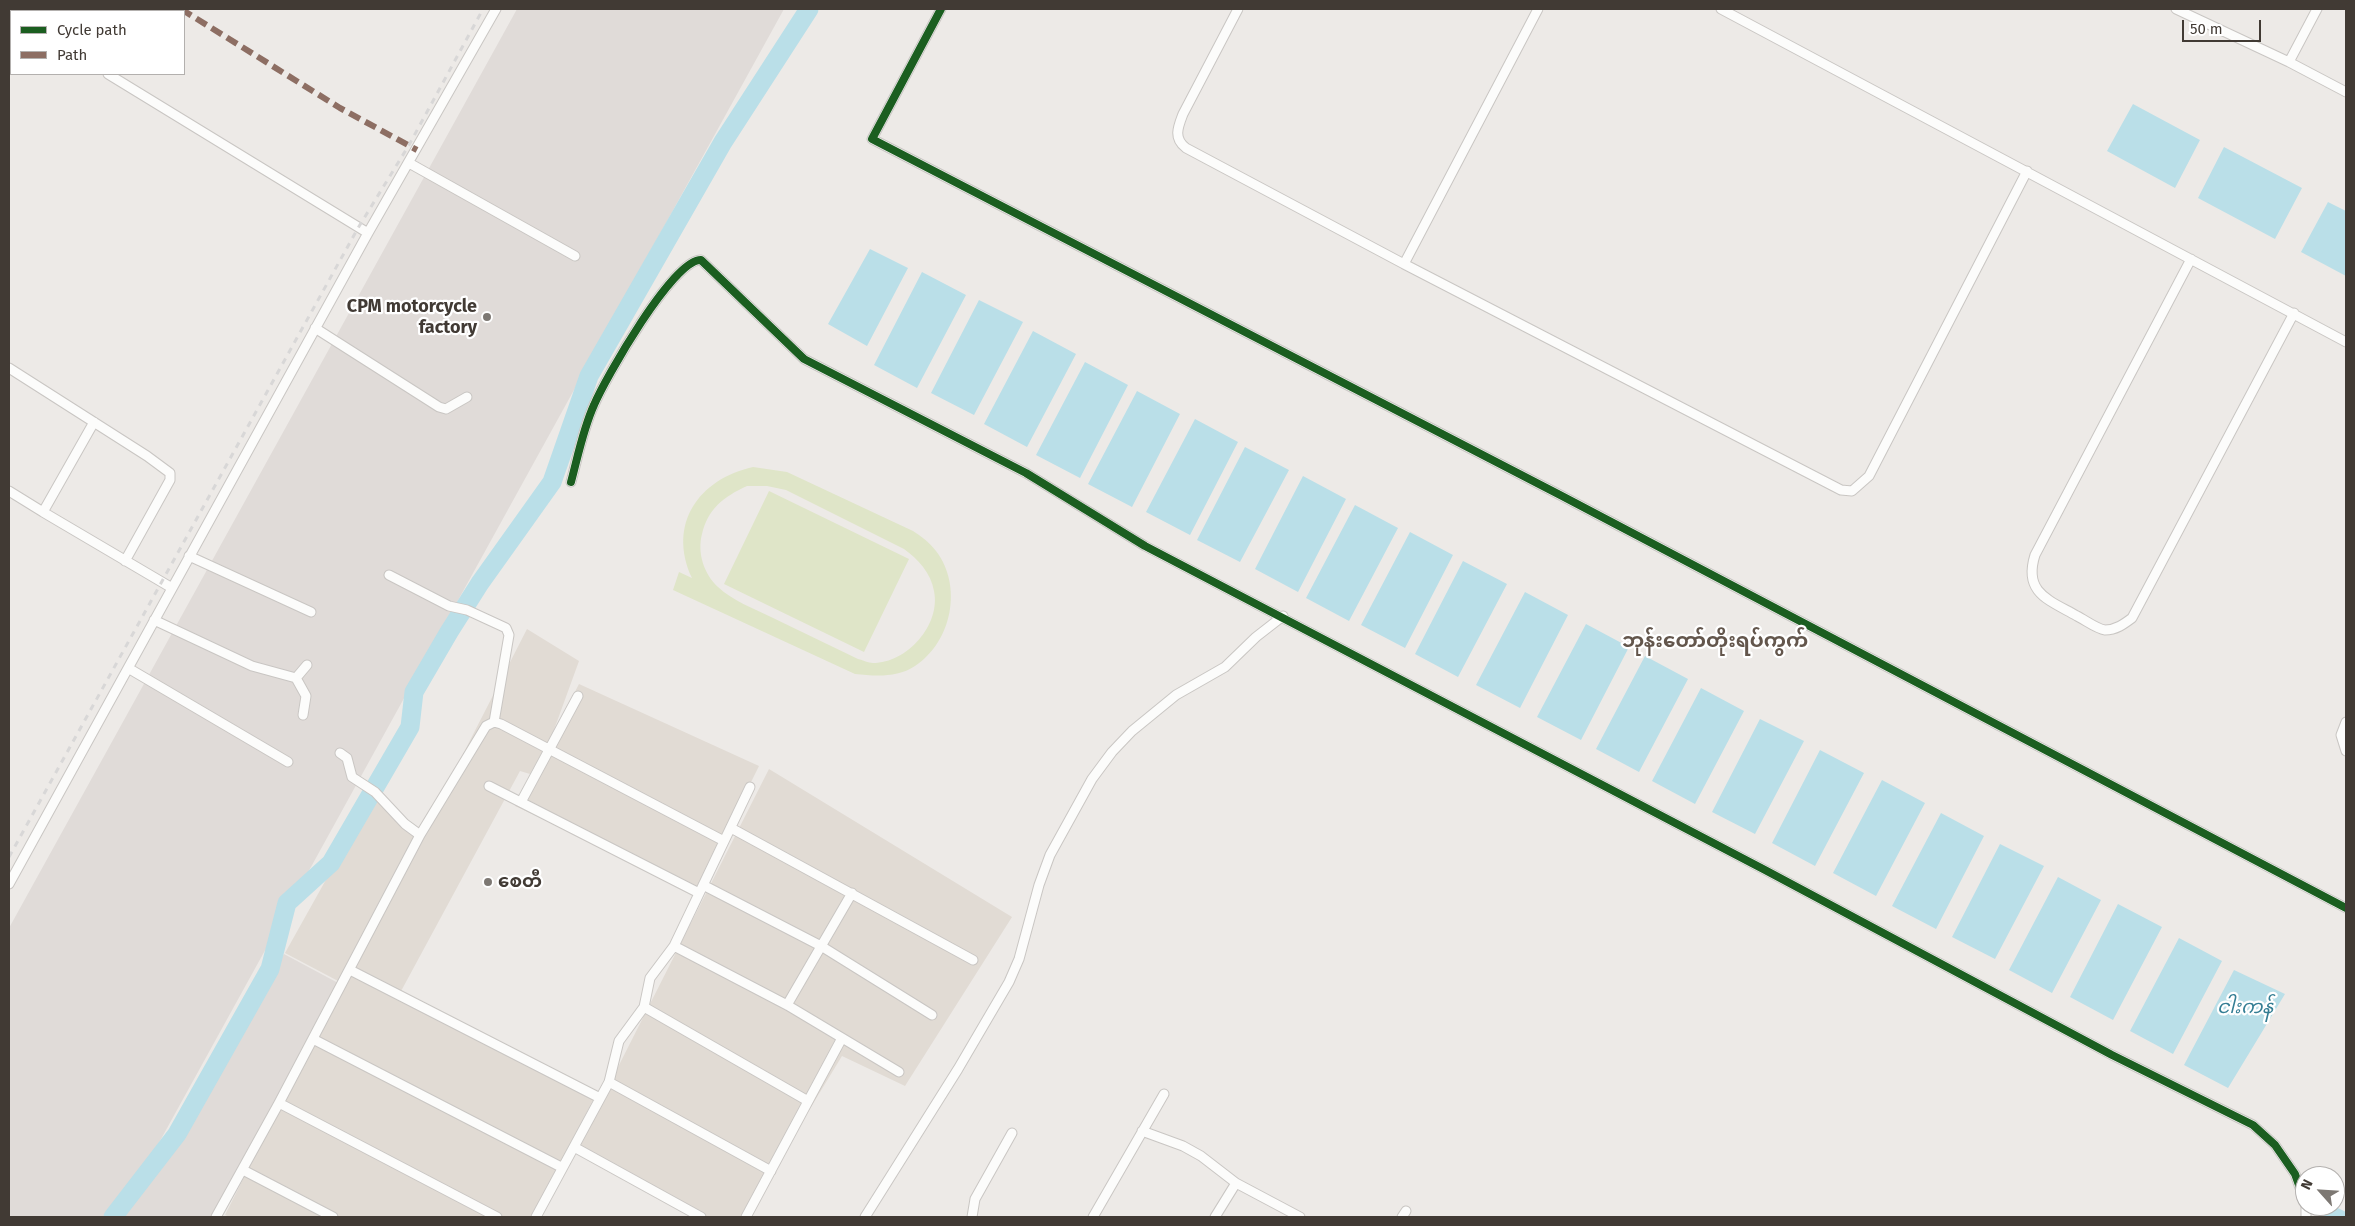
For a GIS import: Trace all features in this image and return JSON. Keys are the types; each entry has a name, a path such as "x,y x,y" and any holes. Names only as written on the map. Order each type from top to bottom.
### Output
{"street":[{"path":"9,884 368,233 496,9"},
{"path":"942,9 872,139 1562,496 2346,908"},
{"path":"1238,9 1177,129 1180,142 1186,148 1404,264 1841,490 1852,491 1869,476 2027,171"},
{"path":"1404,264 1538,9"},
{"path":"1721,9 2346,342"},
{"path":"2176,9 2289,62 2346,92"},
{"path":"2289,62 2317,9"},
{"path":"110,75 368,233"},
{"path":"409,163 575,256"},
{"path":"2191,259 2035,555 2030,570 2032,581 2042,596 2104,630 2122,627 2132,618 2294,313"},
{"path":"571,482 587,422 610,371 631,336 672,282 690,265 701,260 804,360 1026,473 1145,546 1283,616 2112,1055 2253,1126 2275,1145 2290,1166 2295,1178"},
{"path":"316,328 439,407 446,409 467,397"},
{"path":"9,368 167,470 171,475 124,561"},
{"path":"43,512 94,422"},
{"path":"9,491 172,588"},
{"path":"189,556 311,612"},
{"path":"216,1217 279,1103 420,835 481,732 494,722 508,638 506,628 480,616 449,606 389,575"},
{"path":"865,1217 958,1069 1009,982 1019,960 1039,885 1050,855 1092,778 1112,752 1132,731 1176,695 1225,667 1256,637 1283,616"},
{"path":"154,620 252,666 296,678 306,696 303,715"},
{"path":"296,678 307,665"},
{"path":"128,668 288,762"},
{"path":"521,802 578,696"},
{"path":"494,722 724,841"},
{"path":"2346,722 2341,735 2346,751"},
{"path":"340,753 347,758 350,774 375,792 405,824 420,835"},
{"path":"489,786 821,946 932,1015"},
{"path":"536,1217 561,1167 609,1082 619,1041 644,1007 650,978 674,946 750,787"},
{"path":"731,828 852,892 973,960"},
{"path":"787,1005 852,892"},
{"path":"674,946 787,1005 899,1072"},
{"path":"350,970 600,1098"},
{"path":"644,1007 808,1101"},
{"path":"746,1217 842,1038"},
{"path":"313,1039 561,1167"},
{"path":"609,1082 771,1171"},
{"path":"1093,1217 1164,1094"},
{"path":"279,1103 497,1217"},
{"path":"1142,1130 1183,1146 1201,1156 1236,1183 1300,1217"},
{"path":"972,1217 975,1199 1012,1133"},
{"path":"574,1147 701,1217"},
{"path":"243,1170 333,1217"},
{"path":"1215,1217 1236,1183"}],"shaded area":[{"path":"517,9 784,9 118,1217 9,1217 9,928"},
{"path":"527,629 579,661 551,738 579,684 759,766 697,891 515,806 545,747 530,774 520,771 400,993 353,969"},
{"path":"769,769 1012,917 905,1086 842,1056 744,1217 690,1217 578,1146"},
{"path":"375,792 421,831 340,982 285,953"},
{"path":"284,954 340,984 215,1217 123,1217"},
{"path":"351,975 594,1098 534,1217 230,1217 225,1215 282,1102"}],"green space":[{"path":"753,467 787,472 913,531 928,542 944,565 949,580 951,596 950,613 945,628 938,643 928,656 915,666 901,673 878,676 855,674 673,590 679,572 692,578 685,558 683,540 686,522 693,507 703,493 717,482 734,473","holes":["747,486 767,486 786,490 904,549 919,562 930,578 935,604 927,629 919,640 898,657 871,663 858,659 743,604 724,592 713,582 705,570 700,548 702,534 708,518 724,499 738,490"]},
{"path":"769,491 909,559 864,652 724,584"}],"water":[{"path":"2133,104 2200,140 2175,188 2107,151"},
{"path":"2224,147 2302,188 2275,239 2198,198"},
{"path":"2328,202 2346,211 2346,276 2301,252"},
{"path":"870,249 908,268 867,346 828,324"},
{"path":"922,272 966,295 917,388 874,365"},
{"path":"979,300 1023,322 974,415 931,393"},
{"path":"1033,331 1076,354 1027,447 984,424"},
{"path":"1085,362 1128,385 1080,478 1036,455"},
{"path":"1137,391 1180,414 1132,507 1088,484"},
{"path":"1195,419 1238,442 1190,535 1146,512"},
{"path":"1245,447 1289,470 1240,562 1197,540"},
{"path":"1303,476 1346,499 1298,592 1255,569"},
{"path":"1355,505 1398,528 1349,621 1306,598"},
{"path":"1410,532 1453,555 1405,648 1361,625"},
{"path":"1463,561 1507,584 1458,677 1415,654"},
{"path":"1525,592 1568,615 1520,708 1476,685"},
{"path":"1586,624 1629,647 1581,740 1537,717"},
{"path":"1645,656 1688,679 1639,772 1596,749"},
{"path":"1701,688 1744,711 1695,804 1652,781"},
{"path":"1760,719 1804,741 1755,834 1712,812"},
{"path":"1820,750 1864,773 1815,866 1772,843"},
{"path":"1882,780 1925,803 1876,896 1833,873"},
{"path":"1941,813 1984,836 1936,929 1892,906"},
{"path":"2000,844 2044,866 1995,959 1952,937"},
{"path":"2058,877 2101,900 2052,993 2009,970"},
{"path":"2118,904 2162,927 2113,1020 2070,997"},
{"name":"ငါးကန်","path":"2179,938 2222,961 2173,1054 2130,1031"},
{"name":"ငါးကန်","path":"2234,970 2285,994 2228,1088 2184,1065"},
{"path":"2346,1212 2346,1217 2323,1217 2345,1216"}],"waterway":[{"path":"113,1217 177,1134 270,969 287,903 331,863 410,727 414,692 480,583 552,482 589,376 723,142 809,9"}],"railway":[{"path":"9,857 358,228 409,145 483,9"}],"marked path":[{"path":"185,11 340,108 417,150"}],"cycle path":[{"path":"941,9 872,139 1562,496 2346,908"},
{"path":"571,482 590,414 625,347 641,322 674,279 689,265 701,260 804,359 1026,473 1145,546 1765,870 2112,1055 2253,1125 2275,1145 2295,1174"}],"place":[{"name":"CPM motorcycle factory","path":"487,317"},
{"name":"စေတီ","path":"488,882"}],"district":[{"name":"ဘုန်းတော်တိုးရပ်ကွက်","path":"1715,641"}]}
